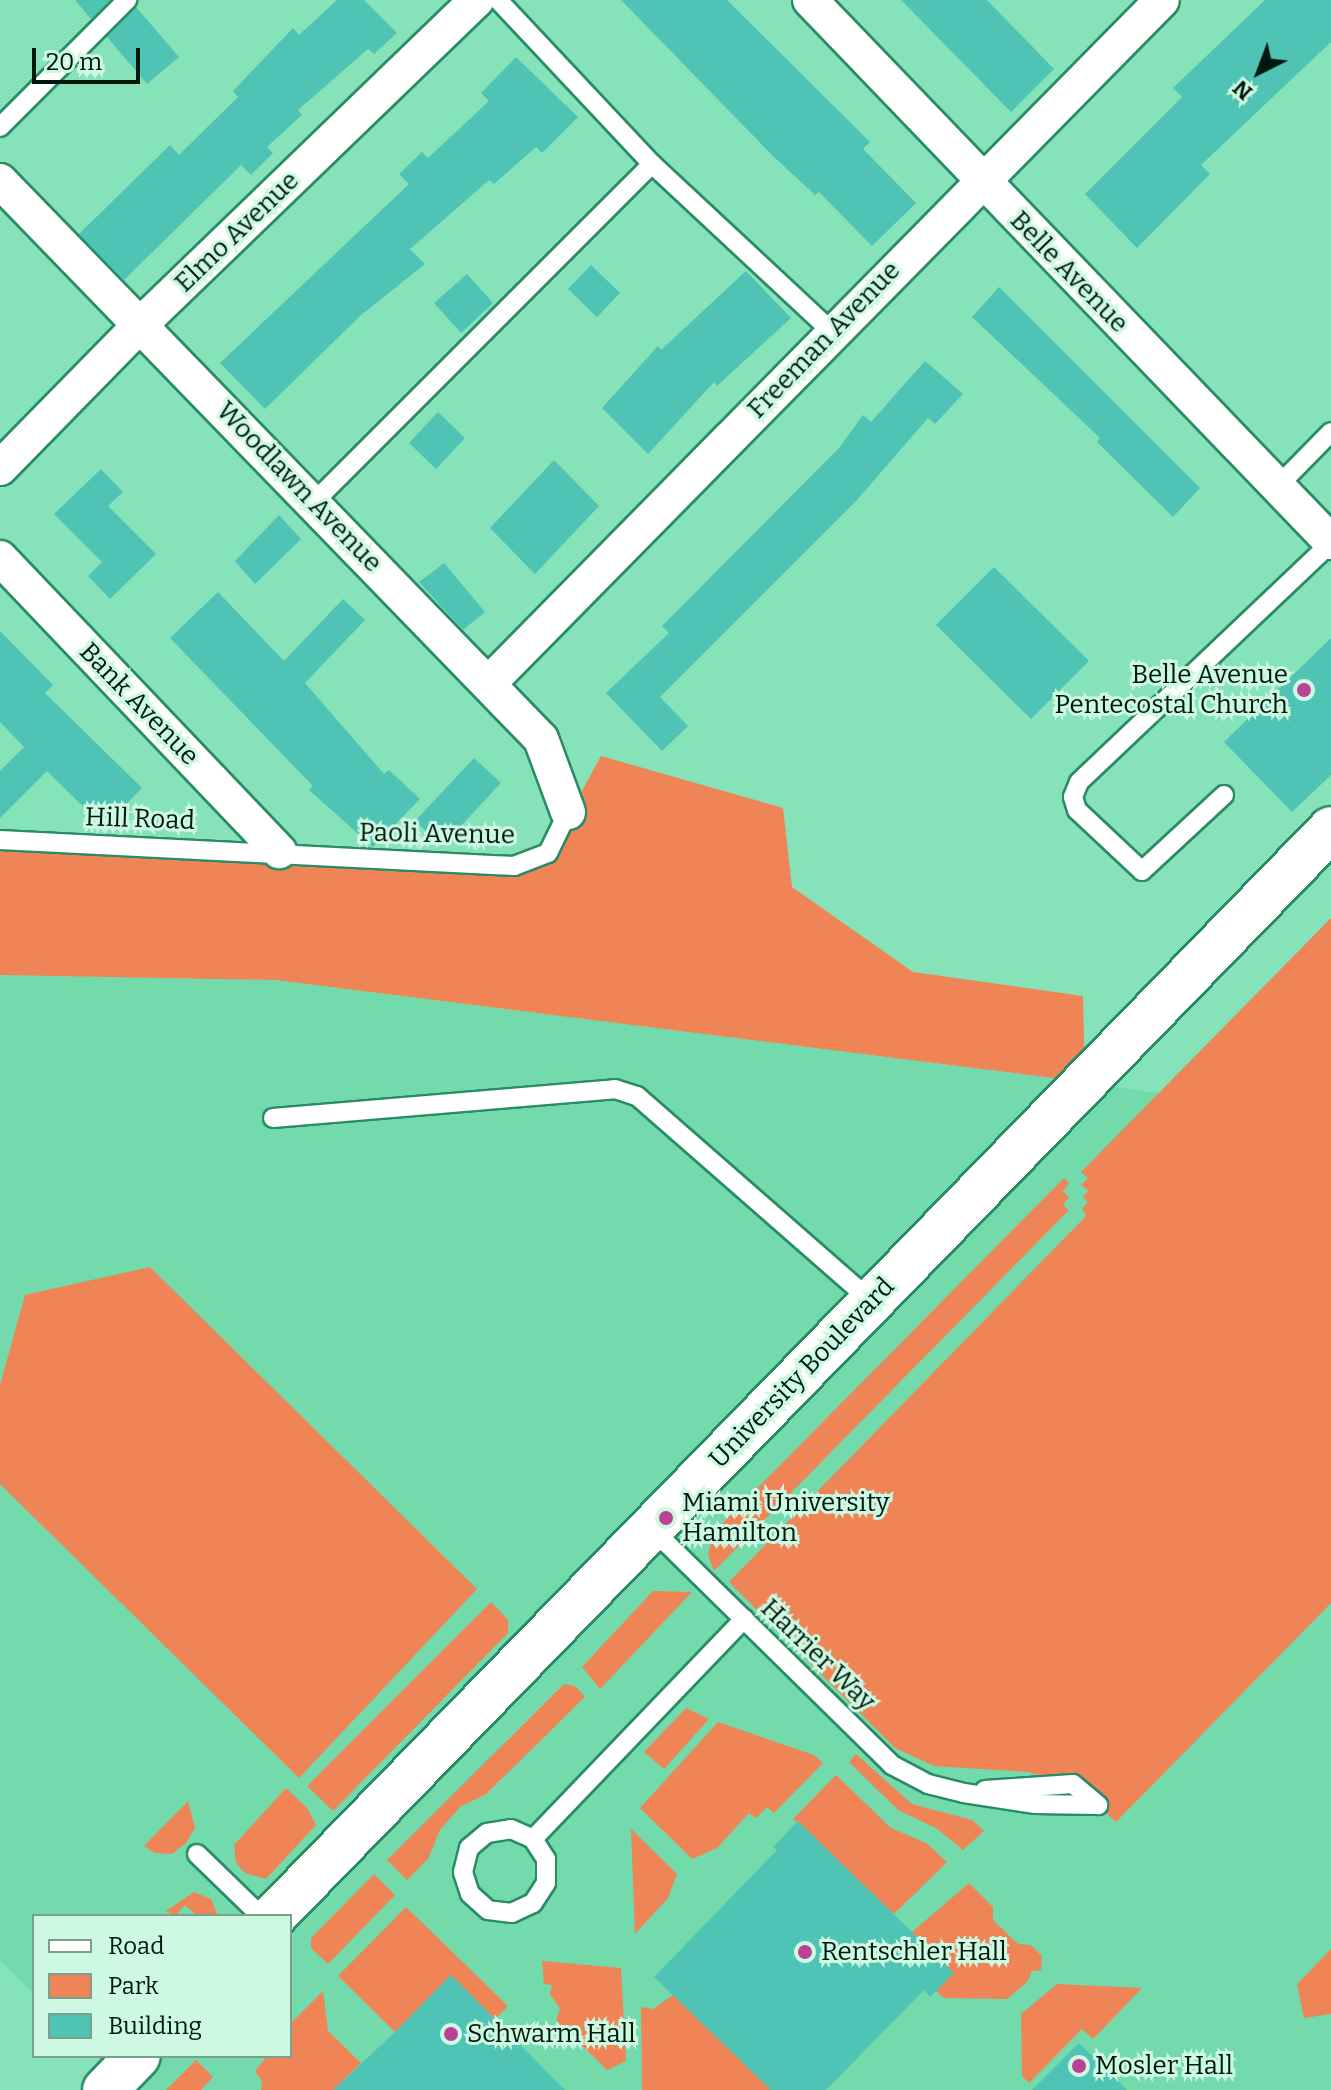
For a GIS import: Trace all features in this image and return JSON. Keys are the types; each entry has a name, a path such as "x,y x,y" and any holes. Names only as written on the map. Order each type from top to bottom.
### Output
{"street":[{"name":"Elmo Avenue","path":"0,468 140,325 477,0"},
{"name":"Belle Avenue","path":"810,0 1331,542"},
{"name":"Freeman Avenue","path":"490,682 980,180 1161,0"},
{"name":"Woodlawn Avenue","path":"0,181 490,682 541,739 568,812"},
{"name":"Bank Avenue","path":"0,558 279,851"},
{"name":"University Boulevard","path":"276,1914 1331,829"},
{"path":"105,2090 136,2058"}],"lane":[{"path":"0,127 127,0"},
{"path":"498,0 652,164 832,332"},
{"path":"314,502 652,164"},
{"path":"1277,487 1331,432"},
{"path":"1224,795 1142,871 1077,810 1073,797 1079,782 1331,542"},
{"name":"Paoli Avenue","path":"279,851 430,865 514,866 548,853 568,812"},
{"name":"Hill Road","path":"0,840 279,851"},
{"path":"273,1118 615,1089 637,1096 872,1302"},
{"name":"Harrier Way","path":"651,1528 892,1765 928,1784 964,1793"},
{"path":"533,1839 744,1619"},
{"path":"1073,1784 1098,1805 1035,1804 964,1793 1073,1784"},
{"path":"511,1829 533,1839 546,1859 546,1883 533,1903 512,1913 488,1910 470,1894 463,1872 469,1848 487,1833 511,1829"},
{"path":"197,1854 259,1914"}],"shaded area":[{"name":"Miami University Hamilton","path":"0,975 275,980 1085,1082 1331,1120 1331,2090 105,2090 117,2077 98,2058 292,2058 292,1914 32,1914 32,1992 0,1960"}],"green space":[{"path":"601,756 783,808 792,887 913,972 1083,996 1085,1082 275,980 0,975 0,840 514,866 548,853"},
{"path":"1331,918 1331,1603 1116,1822 1073,1784 1028,1772 934,1766 895,1748 729,1582 1086,1216 1082,1209 1088,1202 1083,1197 1088,1191 1081,1185 1088,1178 1081,1172"},
{"path":"1064,1178 1069,1183 1063,1191 1069,1197 1063,1205 1069,1210 714,1571 708,1555 713,1533"},
{"path":"150,1267 477,1589 299,1778 0,1484 0,1385 25,1295"},
{"path":"653,1591 692,1592 600,1689 582,1667"},
{"path":"491,1602 508,1620 508,1633 333,1811 307,1786"},
{"path":"564,1684 575,1686 585,1697 485,1795 461,1806 440,1830 428,1859 407,1880 387,1860"},
{"path":"686,1708 709,1719 664,1769 644,1752"},
{"path":"718,1722 814,1755 823,1763 774,1813 767,1807 756,1818 749,1813 717,1848 692,1859 640,1808"},
{"path":"856,1754 912,1804 972,1820 984,1831 963,1850 936,1828 898,1810 849,1762"},
{"path":"836,1775 891,1828 926,1843 947,1862 894,1914 793,1819"},
{"path":"286,1788 307,1808 316,1825 266,1879 245,1873 236,1863 234,1845"},
{"path":"188,1801 195,1828 186,1843 172,1854 155,1853 144,1846"},
{"path":"631,1829 677,1874 668,1898 635,1934"},
{"path":"374,1874 395,1895 328,1964 311,1948 311,1938"},
{"path":"969,1883 993,1907 993,1920 1018,1944 1031,1945 1042,1956 1041,1970 1032,1971 1027,1982 1007,1999 944,1998 936,1991 953,1973 912,1932"},
{"path":"194,1892 211,1899 217,1914 195,1914 185,1905 177,1914 166,1911"},
{"path":"406,1907 508,2006 495,2019 451,1975 395,2032 338,1976"},
{"path":"1331,1949 1331,2014 1304,2018 1297,1984"},
{"path":"542,1961 621,1968 626,2061 607,2070 556,2020 560,2009 550,1994 552,1985 544,1984"},
{"path":"1057,1984 1142,1988 1093,2039 1082,2029 1029,2083 1022,2076 1021,2014"},
{"path":"323,1991 328,2031 361,2063 333,2090 261,2090 262,2081 255,2071 265,2058 292,2058 292,2022"},
{"path":"673,1995 771,2090 642,2090 641,2007 653,2009"},
{"path":"196,2060 213,2077 201,2090 166,2090"}],"building":[{"path":"75,0 110,0 91,19"},
{"path":"337,0 364,0 397,33 374,54 368,49 298,110 302,115 267,147 273,153 251,175 241,165 124,280 79,234 170,145 179,155 238,97 233,91 293,28 299,35"},
{"path":"621,0 727,0 870,142 863,149 916,203 872,246 819,192 815,195 772,155"},
{"path":"901,0 987,0 1054,69 1011,112"},
{"path":"1265,0 1331,0 1331,42 1201,165 1210,174 1137,248 1085,194 1182,97 1173,88"},
{"path":"136,7 179,57 147,84 107,37"},
{"path":"516,57 578,117 542,153 536,147 494,184 489,180 410,249 425,264 360,316 265,409 220,363 409,184 399,174 422,152 428,158 489,101 481,93"},
{"path":"591,265 620,293 597,317 568,289"},
{"path":"746,271 791,318 717,386 714,382 648,454 602,408 658,346 661,350"},
{"path":"467,274 493,303 461,333 434,303"},
{"path":"999,287 1200,488 1173,517 1097,442 1100,438 972,317"},
{"path":"925,361 963,394 935,424 928,418 857,500 660,697 688,726 662,751 606,693 669,633 662,626 839,448 863,415 871,422"},
{"path":"438,412 465,438 436,469 409,443"},
{"path":"554,460 599,506 535,574 490,528"},
{"path":"101,469 123,492 108,506 156,554 110,599 88,576 102,562 54,514"},
{"path":"279,515 301,539 255,584 235,561"},
{"path":"444,563 485,612 463,630 419,582"},
{"path":"994,567 1089,661 1031,719 936,625"},
{"path":"218,592 284,661 343,599 365,620 305,683 384,774 389,770 420,799 373,847 309,790 313,786 170,638"},
{"path":"0,631 53,685 45,693 142,788 104,827 47,771 0,818 0,771 24,747 0,722"},
{"name":"Belle Avenue Pentecostal Church","path":"1331,638 1331,775 1292,812 1224,742"},
{"path":"474,758 501,783 442,846 415,821"},
{"name":"Rentschler Hall","path":"798,1821 954,1973 930,1997 924,1990 826,2090 771,2090 654,1977 777,1850 773,1847"},
{"name":"Schwarm Hall","path":"451,1975 565,2090 333,2090 395,2032"},
{"name":"Mosler Hall","path":"1079,2043 1127,2090 1032,2090"}],"place":[{"name":"Belle Avenue Pentecostal Church","path":"1304,690"},
{"name":"Miami University Hamilton","path":"666,1518"},
{"name":"Rentschler Hall","path":"805,1952"},
{"name":"Schwarm Hall","path":"451,2034"},
{"name":"Mosler Hall","path":"1079,2066"}]}
